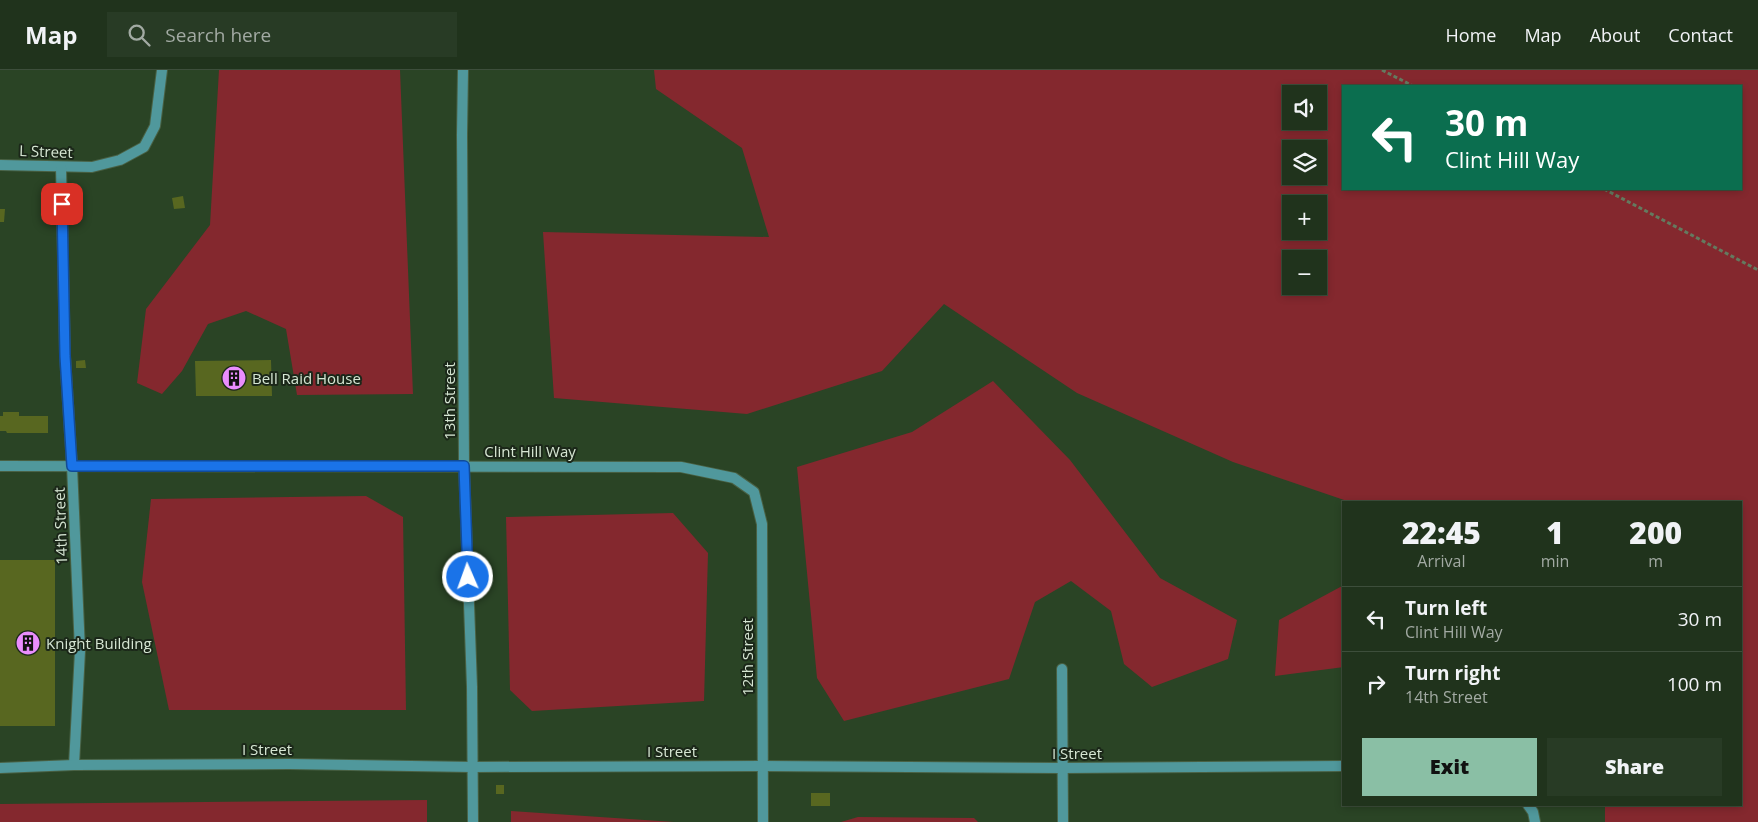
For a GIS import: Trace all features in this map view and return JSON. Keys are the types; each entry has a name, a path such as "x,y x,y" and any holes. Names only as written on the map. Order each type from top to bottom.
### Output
{"lane":[{"name":"L Street","path":"0,165 92,167 120,160 144,147 154,126 162,70"},
{"name":"13th Street","path":"463,70 464,466 472,687 473,822"},
{"name":"14th Street","path":"61,166 65,356 80,651 74,765"},
{"name":"Clint Hill Way","path":"0,466 681,467 734,478 754,492"},
{"name":"12th Street","path":"754,492 762,524 763,822"},
{"path":"1062,670 1063,822"},
{"name":"I Street","path":"0,768 74,765 289,764 472,767 1063,768 1342,766"},
{"path":"1529,806 1533,812 1535,822"}],"path":[{"path":"1382,70 1411,85"},
{"path":"1606,190 1758,270"}],"shaded area":[{"path":"219,70 400,70 413,394 297,395 286,329 246,311 208,324 182,371 162,394 137,383 146,309 210,225"},
{"path":"654,70 1758,70 1758,822 1605,822 1605,806 1742,806 1742,501 1347,501 1233,462 1077,393 944,304 882,371 747,414 554,398 543,232 769,237 742,148 656,89"},
{"path":"993,381 1070,460 1160,578 1237,620 1228,659 1152,687 1124,664 1111,611 1071,581 1035,602 1009,679 844,721 817,678 797,467 912,432"},
{"path":"366,496 403,517 406,710 169,710 142,582 151,499"},
{"path":"673,513 708,553 704,701 532,711 510,690 506,517"},
{"path":"1342,586 1342,667 1275,676 1279,620"},
{"path":"427,800 427,822 0,822 0,804"},
{"path":"511,811 674,822 511,822"},
{"path":"858,817 974,818 978,822 841,822"}],"building":[{"path":"183,196 185,208 174,209 172,198"},
{"path":"0,209 5,209 4,222 0,222"},
{"path":"85,360 86,368 76,368 76,361"},
{"name":"Bell Raid House","path":"271,360 272,396 196,396 195,361"},
{"path":"3,412 19,412 19,416 48,416 48,433 7,433 6,431 0,431 0,416 3,416"},
{"name":"Knight Building","path":"0,560 55,560 55,726 0,726"},
{"path":"496,785 504,785 504,794 496,794"},
{"path":"811,793 830,793 830,806 811,806"}],"place":[{"name":"Bell Raid House","path":"234,378"},
{"name":"Knight Building","path":"28,643"}],"route":[{"path":"62,204 65,356 72,466 464,466 468,577"}]}
